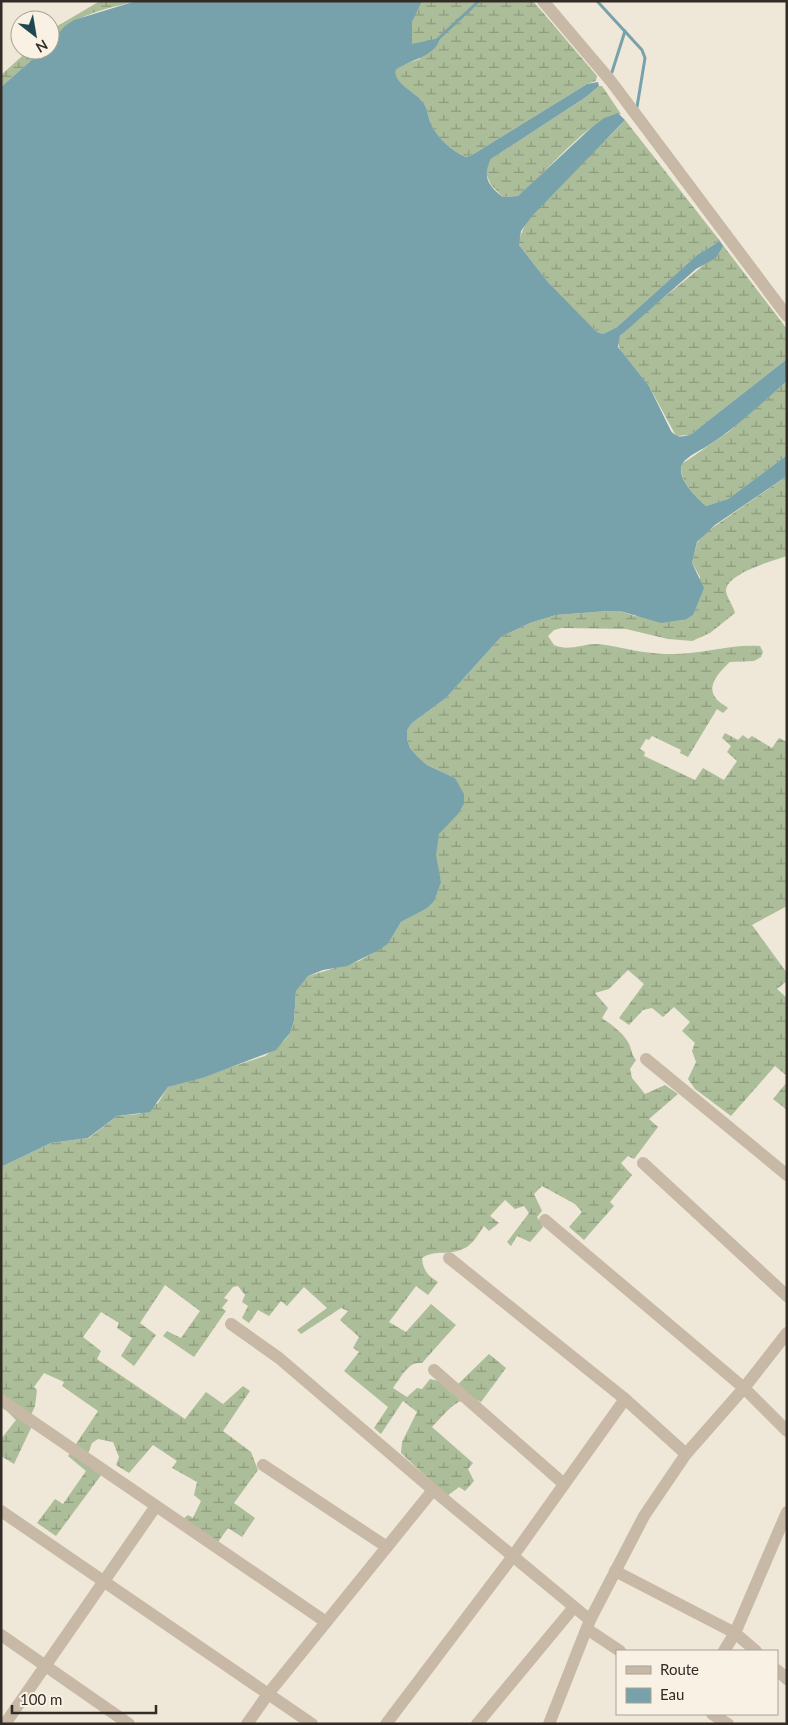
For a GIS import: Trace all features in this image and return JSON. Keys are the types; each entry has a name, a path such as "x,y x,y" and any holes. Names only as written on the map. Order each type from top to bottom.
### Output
{"street":[{"path":"543,1 610,80 787,316"},
{"path":"646,1058 787,1175"},
{"path":"643,1162 787,1296"},
{"path":"546,1220 744,1388 787,1431"},
{"path":"450,1258 625,1399 686,1454"},
{"path":"231,1324 279,1358 433,1490 574,1607 588,1624 619,1650"},
{"path":"549,1724 588,1624 644,1516 686,1454 744,1388 787,1333"},
{"path":"434,1370 564,1484"},
{"path":"386,1724 512,1556 625,1399"},
{"path":"1,1400 326,1622"},
{"path":"263,1465 387,1547"},
{"path":"247,1724 268,1694 433,1490"},
{"path":"5,1724 156,1506"},
{"path":"1,1511 312,1724"},
{"path":"725,1650 735,1633 787,1512"},
{"path":"615,1571 735,1633 755,1650"},
{"path":"477,1724 574,1607"},
{"path":"1,1634 129,1724"},
{"path":"714,1715 728,1724"}],"green space":[{"path":"100,1 136,1 89,14 60,32 60,24"},
{"path":"422,1 533,1 597,76 596,81 587,84 472,155 466,157 461,155 446,144 438,135 430,123 427,110 422,101 404,87 396,75 396,70 402,65 420,59 416,45 412,44 410,33 414,16"},
{"path":"18,60 32,60 1,87 1,75"},
{"path":"599,86 602,86 621,114 610,116 583,134 518,196 503,197 491,185 485,171 491,159 586,97"},
{"path":"625,120 720,241 697,255 617,327 603,334 597,332 548,282 519,245 523,230 547,197"},
{"path":"722,244 787,329 787,359 690,435 676,436 649,386 620,350 618,340 639,318 707,262"},
{"path":"787,381 787,455 728,499 706,506 684,481 681,470 682,464 727,433"},
{"path":"787,476 787,556 742,573 728,585 726,591 735,613 710,633 692,641 668,639 626,629 562,628 554,630 548,636 554,645 565,648 599,644 659,654 680,654 760,646 763,652 761,657 754,661 730,662 716,678 712,687 715,697 728,708 723,713 717,709 688,757 680,753 681,750 652,736 649,740 646,739 640,749 645,752 644,756 695,780 703,768 724,780 737,761 727,752 731,746 722,738 725,733 738,740 743,735 748,739 752,736 772,748 779,738 787,742 787,906 752,925 787,973 787,981 777,989 787,998 787,1076 775,1066 731,1116 695,1089 688,1079 696,1062 692,1051 695,1043 682,1031 690,1022 674,1007 663,1017 652,1008 643,1010 629,1025 619,1018 644,984 628,970 609,989 595,993 608,1008 602,1018 626,1038 636,1060 630,1069 632,1078 645,1094 665,1085 678,1094 649,1119 658,1127 634,1159 628,1156 621,1163 632,1175 610,1202 614,1206 584,1240 569,1227 582,1212 575,1204 542,1186 534,1194 542,1211 537,1217 543,1227 530,1242 517,1236 511,1246 507,1242 529,1213 524,1206 515,1209 505,1200 490,1216 499,1223 489,1231 484,1226 468,1246 454,1252 432,1254 422,1258 426,1272 438,1282 428,1295 416,1286 389,1322 406,1332 431,1304 456,1325 422,1363 409,1367 393,1388 407,1397 417,1388 422,1389 430,1379 439,1381 452,1390 489,1354 506,1368 481,1402 474,1399 460,1401 448,1410 432,1427 473,1463 468,1469 474,1481 465,1491 459,1487 447,1496 401,1453 402,1442 417,1412 403,1401 381,1434 374,1428 388,1407 344,1371 359,1352 353,1348 359,1337 340,1320 348,1311 341,1308 301,1334 297,1330 327,1308 304,1287 287,1306 281,1301 269,1316 258,1310 249,1323 242,1318 248,1306 242,1302 245,1295 238,1286 233,1287 224,1298 228,1300 222,1308 226,1311 194,1357 163,1336 167,1331 181,1338 200,1311 165,1285 140,1323 156,1335 134,1366 121,1356 132,1338 117,1328 119,1323 101,1312 83,1337 101,1351 97,1359 185,1419 206,1392 223,1404 243,1386 250,1391 223,1431 251,1452 258,1470 234,1503 255,1518 242,1537 228,1528 213,1549 183,1519 188,1515 193,1518 201,1501 194,1495 197,1482 172,1468 177,1461 153,1445 129,1473 116,1465 119,1457 113,1442 98,1439 92,1443 85,1462 102,1474 56,1536 37,1523 55,1499 63,1504 86,1471 68,1456 98,1411 62,1386 64,1382 44,1373 34,1387 37,1390 35,1406 28,1422 32,1426 14,1464 1,1456 1,1439 16,1420 1,1405 1,1167 51,1143 89,1138 117,1116 139,1114 158,1103 168,1087 265,1056 285,1040 290,1033 294,1021 296,991 299,984 308,976 359,961 388,944 401,922 410,917 441,882 435,854 436,840 439,833 455,817 464,804 455,778 427,765 410,748 407,730 412,723 446,698 501,637 530,623 556,615 608,611 620,611 635,616 687,619 693,615 700,577 692,563 697,543 705,533"},
{"path":"787,1082 787,1110 773,1099"}],"water":[{"path":"136,1 422,1 412,22 412,44 440,38 433,50 401,66 396,70 396,75 404,87 424,104 430,123 438,135 451,148 466,157 587,84 598,82 599,86 586,97 491,159 487,171 490,185 503,197 518,196 592,127 604,118 618,113 625,120 533,215 521,231 519,245 548,282 597,332 603,334 617,327 697,255 720,241 723,246 716,258 696,269 620,336 618,347 649,386 671,431 679,436 690,435 787,359 787,381 729,430 684,461 681,474 686,484 706,506 728,499 787,455 787,476 715,525 697,542 692,563 704,588 693,615 687,619 661,623 620,611 608,611 556,615 530,623 501,637 446,698 412,723 407,730 410,748 427,765 455,778 464,794 464,804 458,814 439,834 436,855 441,882 434,901 427,908 401,922 388,944 377,951 347,966 323,970 308,976 296,991 294,1021 290,1033 276,1050 205,1077 168,1087 150,1112 117,1116 88,1138 51,1143 1,1167 1,87 32,60 60,60 60,31 74,20"}],"waterway":[{"path":"438,39 479,1"},
{"path":"597,1 642,50 645,58 637,107"},
{"path":"612,72 625,31"}]}
